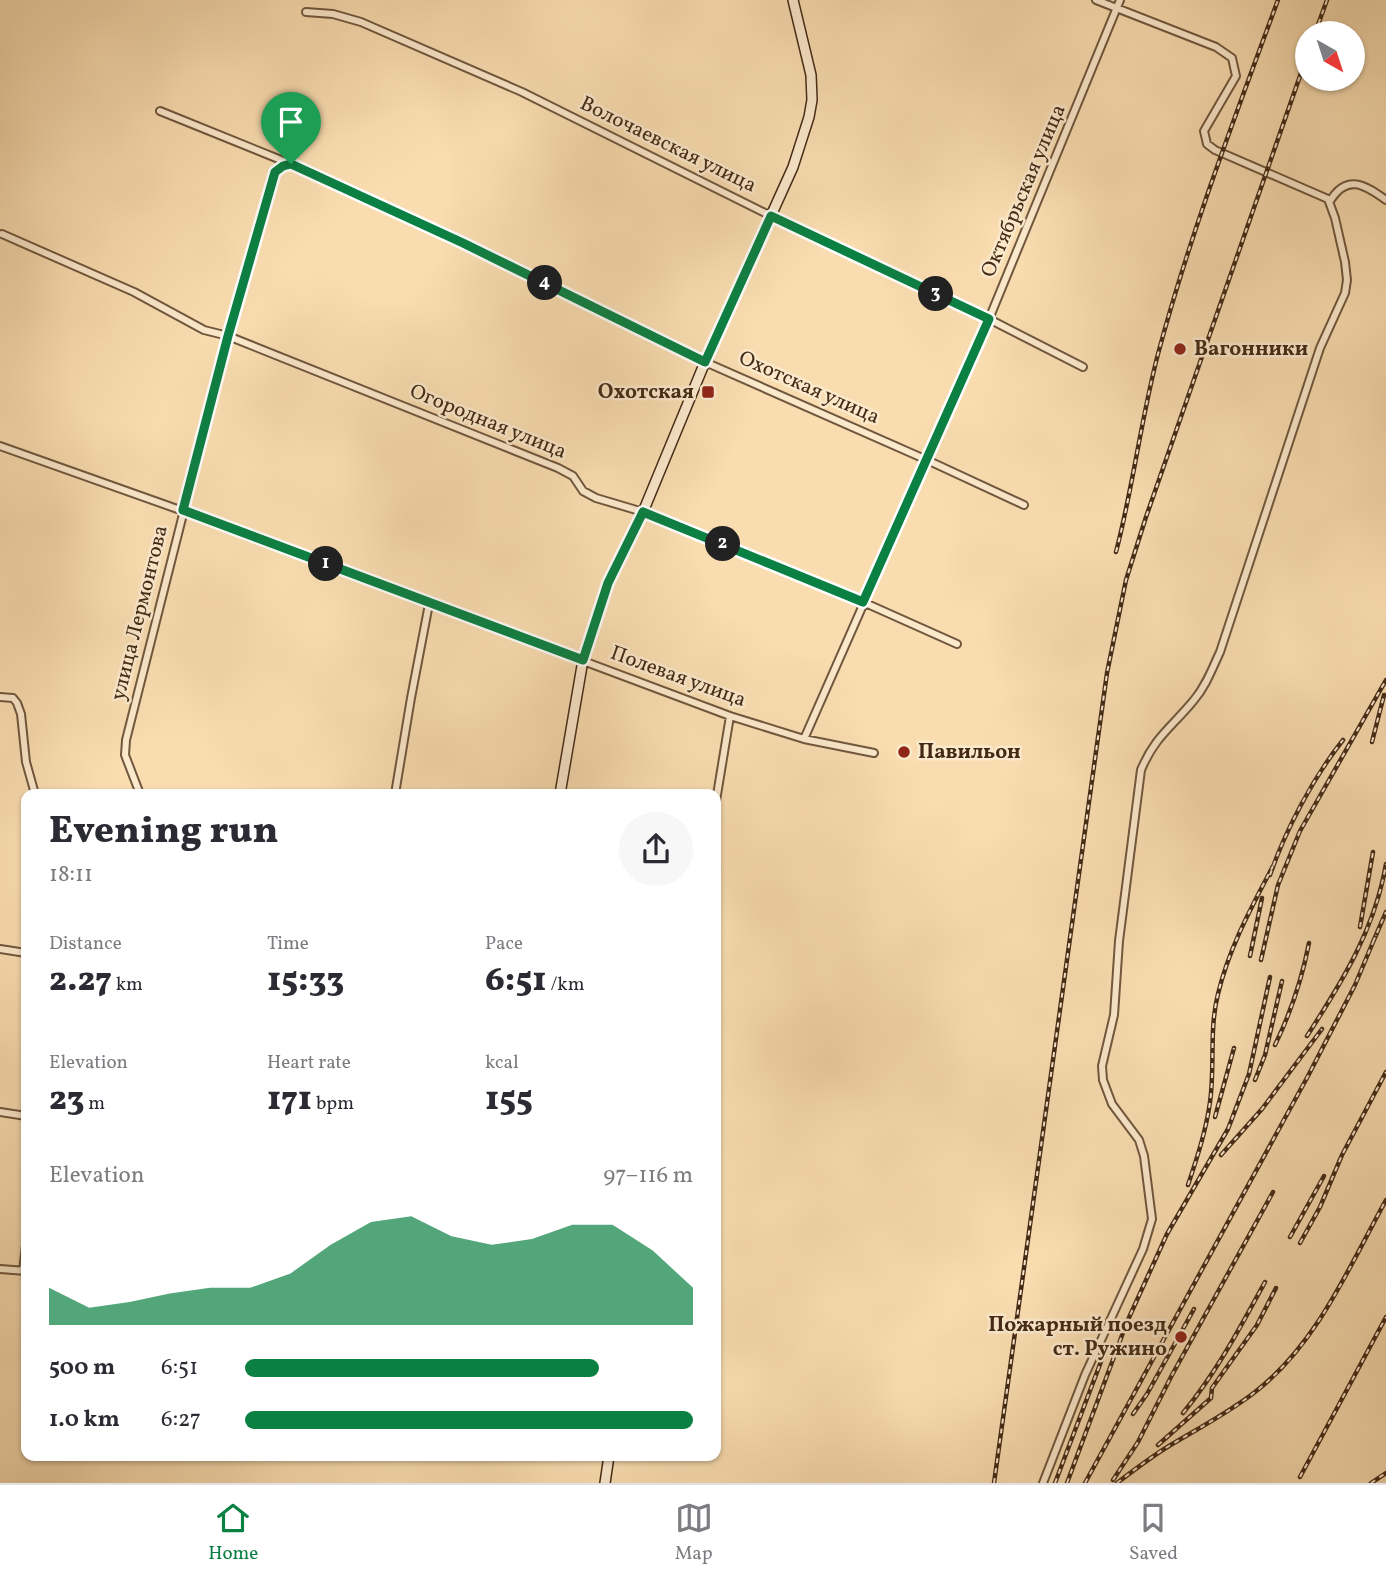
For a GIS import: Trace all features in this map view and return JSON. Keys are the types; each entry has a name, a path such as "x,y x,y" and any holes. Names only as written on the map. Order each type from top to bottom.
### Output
{"main road":[{"path":"561,789 583,660 608,583 643,512 705,362 793,167 809,117 812,100 811,75 793,0"},
{"path":"605,1483 608,1461"}],"street":[{"path":"1096,0 1216,47 1232,58 1236,76 1204,131 1208,146 1330,201"},
{"name":"Октябрьская улица","path":"804,739 989,319 1120,0"},
{"name":"Волочаевская улица","path":"306,12 343,16 372,26 522,92 1083,367"},
{"name":"Охотская улица","path":"160,111 291,164 463,243 705,362 1024,505"},
{"name":"улица Лермонтова","path":"138,789 125,755 126,740 228,336 275,172 291,164"},
{"path":"1043,1483 1084,1375 1143,1249 1152,1219 1144,1156 1139,1140 1112,1104 1103,1080 1102,1066 1114,1014 1119,940 1141,770 1153,744 1194,701 1220,652 1320,348 1345,293 1345,261 1330,201 1348,184 1362,184 1386,200"},
{"name":"Огородная улица","path":"2,234 134,292 204,330 228,336 558,468 573,476 583,491 596,498 643,512 863,602 957,644"},
{"name":"Полевая улица","path":"0,446 183,510 730,716 804,739 874,753"},
{"path":"396,789 429,604"},
{"path":"0,697 15,700 21,714 26,762 34,789"},
{"path":"718,789 730,716"},
{"path":"0,948 21,952"},
{"path":"0,1112 21,1115"},
{"path":"0,1269 21,1271"}],"railway":[{"path":"1116,552 1152,379 1171,309 1214,176 1278,0"},
{"path":"1319,21 1327,0"},
{"path":"994,1483 1107,673 1126,580 1295,90"},
{"path":"1261,960 1278,885 1300,831 1386,680"},
{"path":"1372,742 1384,695"},
{"path":"1270,875 1301,804 1343,740"},
{"path":"1360,927 1373,852"},
{"path":"1307,1036 1356,954 1374,911 1386,864"},
{"path":"1188,1185 1204,1134 1210,1102 1218,994 1234,944 1273,866"},
{"path":"1250,956 1262,898"},
{"path":"1373,942 1386,912"},
{"path":"1085,1483 1308,1076 1355,985 1376,935"},
{"path":"1275,1045 1295,995 1309,943"},
{"path":"1067,1483 1127,1322 1167,1234 1228,1129 1249,1074 1270,977"},
{"path":"1255,1080 1265,1055 1282,981"},
{"path":"1221,1155 1262,1109 1322,1029"},
{"path":"1215,1117 1234,1048"},
{"path":"1300,1243 1386,1072"},
{"path":"1290,1237 1324,1176"},
{"path":"1113,1480 1138,1442 1273,1192"},
{"path":"1117,1483 1162,1450 1245,1400 1277,1373 1314,1328 1330,1303 1386,1200"},
{"path":"1183,1413 1217,1366 1265,1282"},
{"path":"1158,1445 1211,1398 1212,1388 1257,1325 1276,1288"},
{"path":"1133,1414 1194,1309"},
{"path":"1300,1477 1386,1317"},
{"path":"1055,1483 1102,1359"},
{"path":"1371,1483 1386,1473"}],"place":[{"name":"Вагонники","path":"1180,349"},
{"name":"Охотская","path":"708,392"},
{"name":"Павильон","path":"904,752"},
{"name":"Пожарный поезд ст. Ружино","path":"1181,1337"}],"route":[{"path":"291,164 463,243 705,362 771,216 989,319 863,602 643,512 608,583 583,660 183,510 228,336 275,172 291,164"}]}
